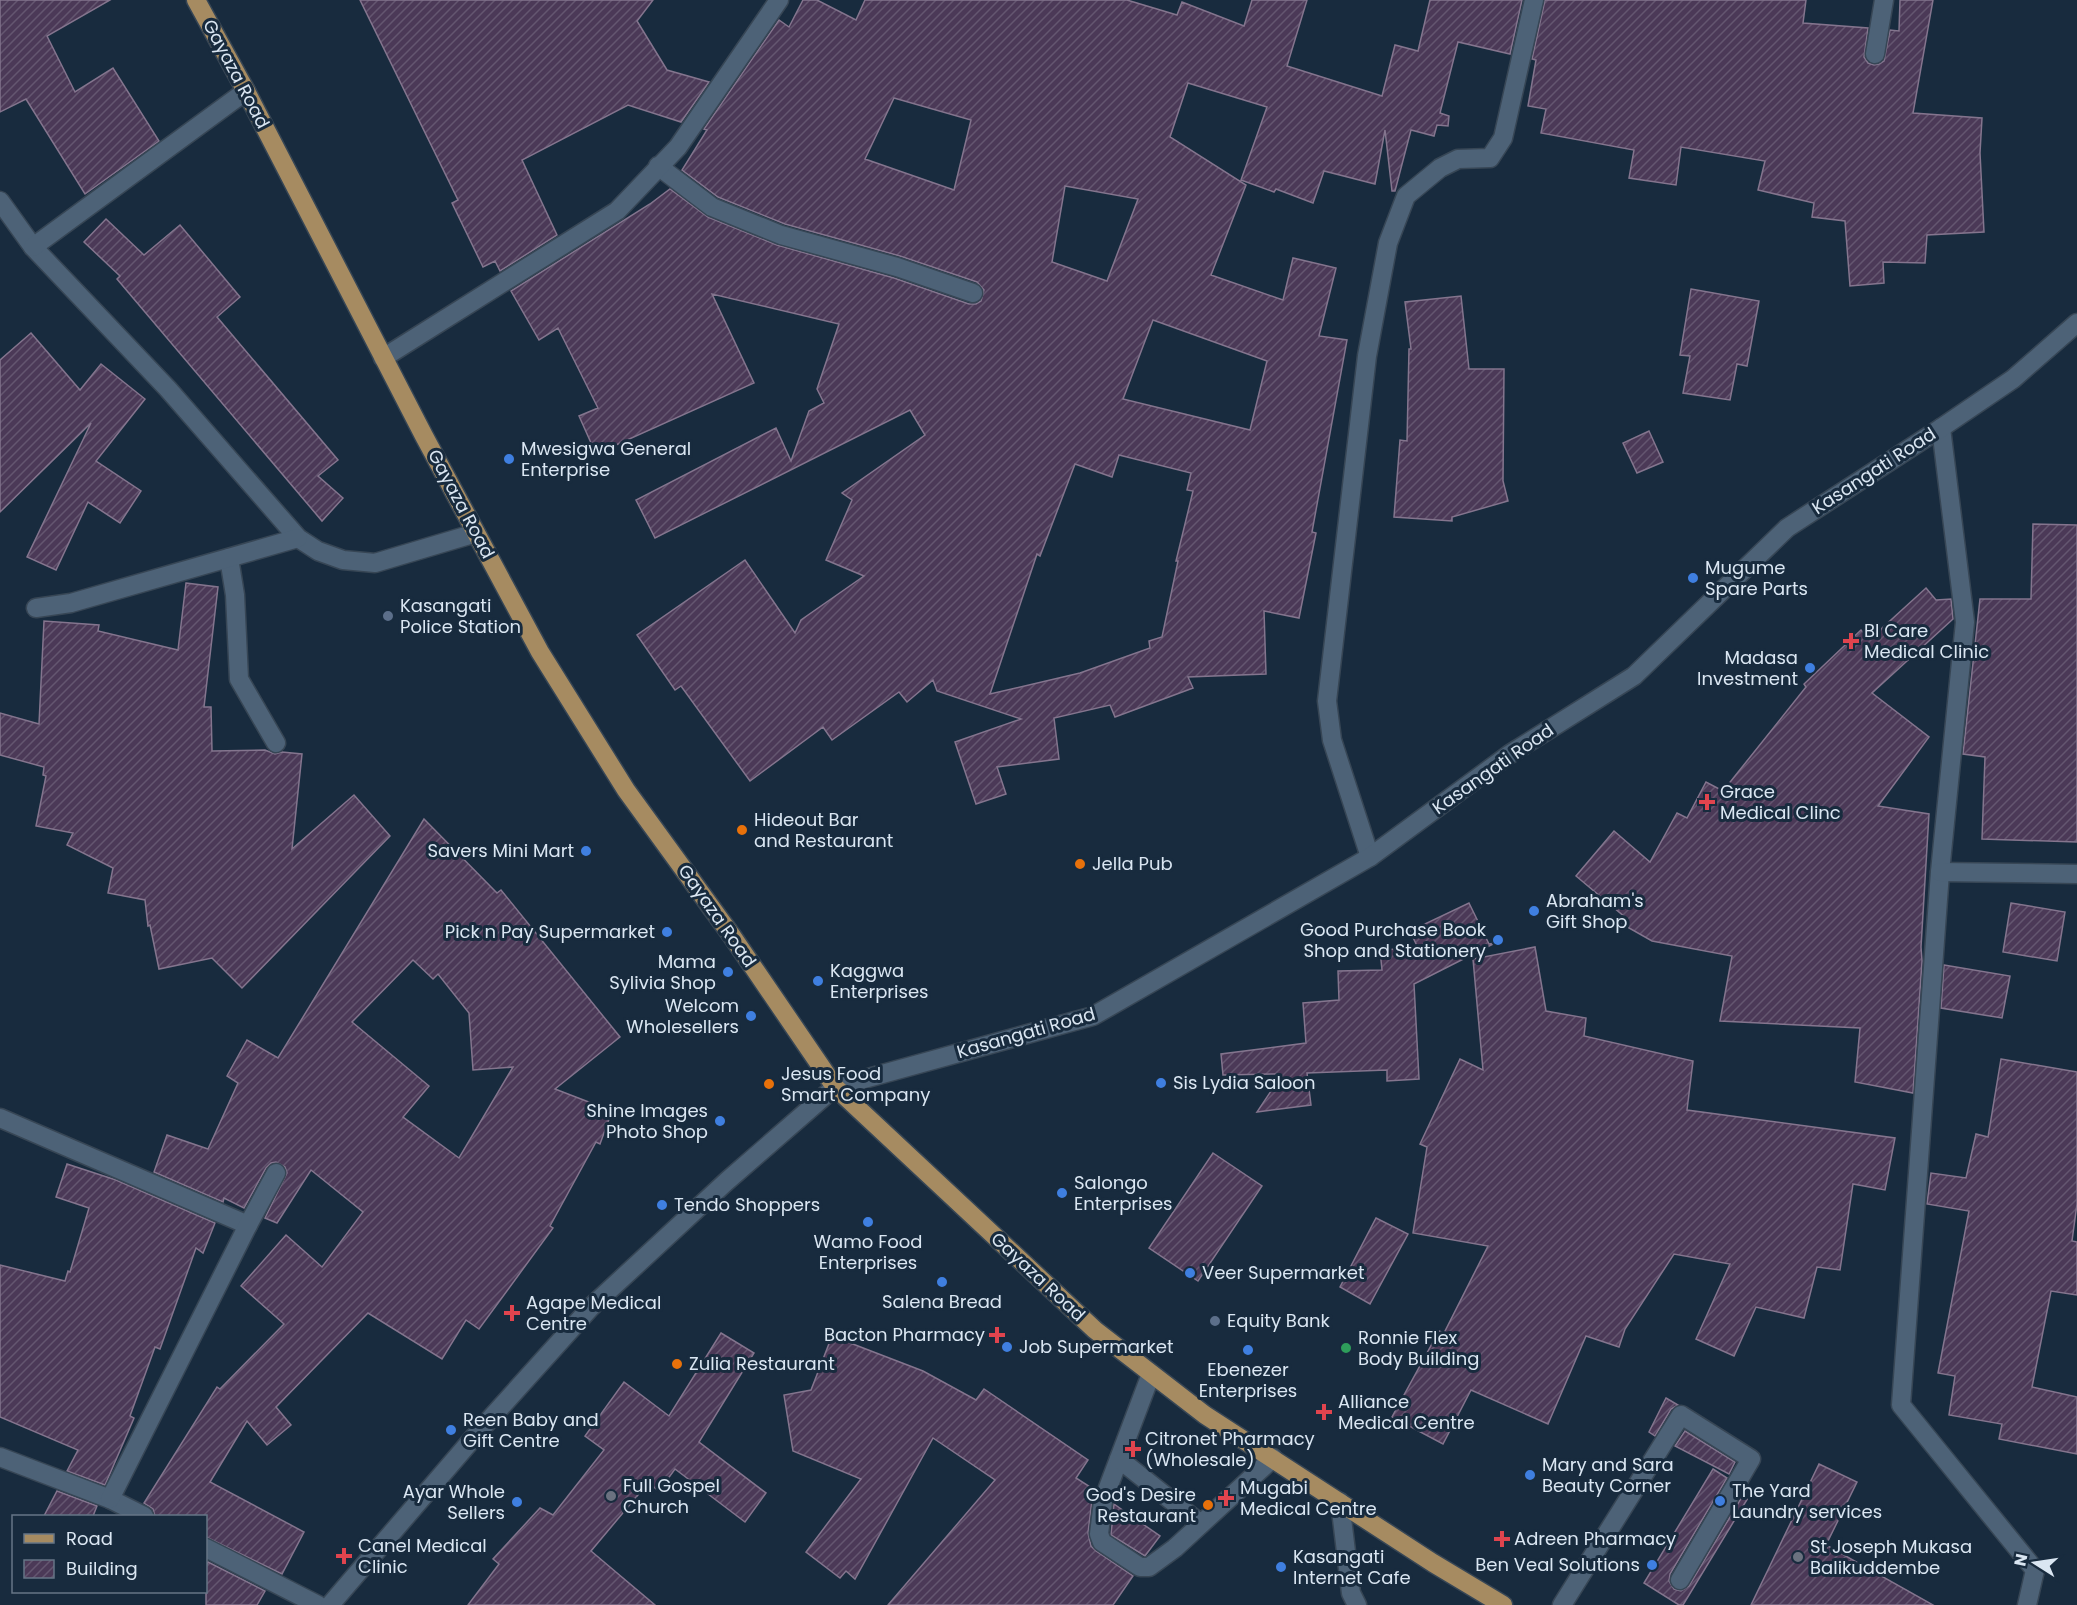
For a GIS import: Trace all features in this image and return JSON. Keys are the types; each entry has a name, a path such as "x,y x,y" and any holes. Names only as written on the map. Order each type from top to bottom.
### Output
{"main road":[{"name":"Gayaza Road","path":"196,0 540,652 626,790 732,936 835,1087 1095,1330 1151,1374 1206,1415 1433,1563 1503,1605"}],"street":[{"path":"383,358 616,211 678,147 779,0"},
{"path":"1370,857 1332,740 1328,701 1367,356 1388,243 1406,196 1440,168 1458,159 1490,158 1503,138 1533,0"},
{"path":"1875,54 1884,0"},
{"path":"33,247 246,92"},
{"path":"658,166 712,207 751,223 781,235 897,267 973,293"},
{"path":"0,201 33,247 168,389 298,538 318,551 343,560 375,563 476,534"},
{"name":"Kasangati Road","path":"835,1087 1093,1016 1370,857 1510,754 1634,676 1787,528 2013,379 2077,323"},
{"path":"1941,428 1965,622 1940,872 1901,1405 2035,1570 2027,1605"},
{"path":"36,608 70,603 298,538"},
{"path":"229,558 235,595 239,679 276,743"},
{"path":"1940,872 2077,874"},
{"path":"330,1605 481,1429 591,1307 727,1181 835,1087"},
{"path":"0,1118 248,1225"},
{"path":"110,1499 276,1173"},
{"path":"1151,1374 1103,1501 1099,1534 1102,1542 1140,1567 1149,1567 1175,1548 1273,1458"},
{"path":"1562,1605 1681,1415 1751,1459 1680,1580"},
{"path":"0,1457 110,1499 142,1515"},
{"path":"1119,1460 1201,1524"},
{"path":"1340,1502 1352,1593 1357,1605"},
{"path":"207,1549 318,1605"}],"building":[{"path":"0,0 110,0 47,36 75,92 113,68 159,141 85,194 26,99 0,112"},
{"path":"360,0 653,0 637,21 667,70 709,82 681,122 628,105 522,160 557,235 500,271 495,261 483,267 452,203 458,200"},
{"path":"803,0 817,0 856,20 865,0 1127,0 1177,15 1182,2 1244,26 1252,0 1307,0 1287,66 1382,96 1395,45 1418,51 1430,0 1522,0 1510,54 1458,42 1440,113 1449,116 1448,126 1437,125 1434,136 1411,130 1395,191 1392,191 1385,130 1375,184 1324,171 1313,203 1276,189 1274,192 1241,180 1267,107 1188,83 1170,137 1246,185 1211,275 1283,300 1293,258 1336,268 1319,336 1347,340 1312,532 1316,533 1299,618 1264,611 1266,674 1188,677 1193,688 1115,717 1110,705 1054,718 1059,759 997,767 1006,794 976,804 955,742 1021,719 937,691 933,680 907,702 899,692 832,740 823,727 750,781 681,686 675,690 637,635 745,560 795,633 801,620 864,576 826,560 852,500 842,493 925,435 910,410 655,538 636,500 776,428 791,461 809,411 824,403 817,389 839,324 712,294 754,383 596,454 579,416 598,408 558,328 539,340 511,291 650,204 670,189 708,217 777,245 894,278 969,304 981,301 984,290 977,282 900,256 785,224 718,197 682,170 707,130 704,129 779,20 789,27","holes":["894,98 971,120 954,190 865,159","1065,186 1138,199 1107,281 1052,262","1153,320 1267,361 1250,430 1123,399","1119,455 1191,473 1187,490 1193,491 1176,561 1178,561 1162,637 1149,641 1150,648 1080,673 990,694 1037,554 1040,556 1075,464 1112,477"]},
{"path":"1545,0 1806,0 1803,23 1868,28 1864,57 1868,63 1874,65 1884,61 1890,30 1899,31 1900,0 1933,0 1913,113 1982,118 1980,153 1984,232 1927,235 1925,263 1883,262 1884,283 1850,286 1845,221 1812,217 1814,203 1758,190 1765,161 1681,147 1676,185 1629,178 1634,150 1541,133 1546,109 1528,106 1536,60 1532,59"},
{"path":"106,219 144,255 180,225 240,297 217,317 338,460 318,476 343,498 322,521 117,279 120,276 84,242"},
{"path":"1691,289 1759,301 1747,366 1737,364 1730,400 1683,393 1690,356 1680,355"},
{"path":"1461,296 1469,369 1504,369 1503,481 1508,501 1452,517 1452,521 1394,517 1400,440 1407,441 1409,349 1411,349 1405,302"},
{"path":"31,333 80,390 101,364 145,399 96,461 141,491 120,523 88,502 56,570 27,557 91,423 0,512 0,360"},
{"path":"1649,431 1663,462 1637,473 1623,443"},
{"path":"2033,524 2077,525 2077,842 1982,839 1985,757 1963,754 1980,599 2031,599"},
{"path":"186,583 218,587 204,707 211,707 212,751 265,750 275,754 282,752 302,754 292,849 354,795 390,836 242,988 212,958 159,969 150,925 148,926 145,900 108,893 113,868 67,845 73,833 36,826 46,776 43,775 44,767 0,755 0,713 39,724 44,621 99,625 98,631 178,650"},
{"path":"1926,588 1936,600 1951,599 1953,619 1872,693 1929,737 1878,806 1929,814 1913,1093 1855,1082 1860,1028 1720,1021 1732,956 1652,941 1622,924 1626,918 1576,876 1614,831 1650,862 1677,813 1687,818 1706,782 1723,791 1806,687 1804,684 1861,630 1870,639"},
{"path":"424,819 497,893 501,890 620,1037 555,1089 612,1111 600,1144 596,1142 550,1226 553,1228 479,1329 466,1320 442,1359 368,1313 276,1407 291,1425 267,1445 247,1421 210,1482 304,1532 282,1574 207,1537 207,1515 155,1515 153,1509 144,1503 217,1387 220,1389 284,1324 241,1286 286,1235 322,1267 363,1212 311,1170 277,1223 265,1218 287,1173 285,1167 276,1162 266,1168 244,1208 224,1198 223,1202 154,1172 167,1135 208,1149 238,1083 227,1076 247,1040 278,1058","holes":["413,960 433,979 438,974 469,1013 473,1070 513,1067 459,1158 403,1117 429,1086 352,1022"]},
{"path":"1469,903 1489,944 1495,943 1414,984 1419,1079 1387,1081 1387,1070 1307,1073 1311,1105 1257,1112 1277,1082 1276,1074 1223,1075 1221,1054 1306,1043 1303,1003 1339,1000 1338,971 1382,970 1380,950 1418,948 1410,931"},
{"path":"2011,903 2065,912 2057,961 2003,952"},
{"path":"1535,947 1546,1011 1586,1018 1584,1036 1693,1061 1687,1110 1895,1138 1885,1190 1853,1184 1840,1270 1817,1267 1804,1318 1756,1307 1734,1356 1696,1339 1730,1264 1674,1254 1625,1329 1619,1347 1586,1336 1548,1424 1471,1390 1443,1444 1392,1417 1439,1331 1444,1333 1488,1246 1413,1233 1427,1147 1420,1144 1460,1059 1483,1070 1473,959"},
{"path":"1944,965 2010,976 2002,1018 1941,1008"},
{"path":"2001,1059 2077,1072 2077,1204 2072,1241 2077,1242 2077,1295 2051,1291 2032,1387 2077,1397 2077,1454 1999,1439 2002,1424 1949,1415 1955,1376 1938,1373 1969,1211 1927,1204 1931,1173 1966,1178 1976,1134 1988,1137"},
{"path":"1213,1153 1262,1186 1198,1281 1149,1248"},
{"path":"67,1164 116,1180 215,1223 203,1253 196,1248 160,1349 155,1347 130,1416 134,1418 105,1485 67,1471 78,1450 0,1417 0,1265 65,1281 68,1271 70,1272 89,1208 56,1197"},
{"path":"1376,1218 1408,1234 1370,1304 1340,1287"},
{"path":"721,1333 754,1353 699,1442 766,1493 745,1522 675,1469 659,1491 648,1483 591,1551 655,1605 468,1605 499,1564 493,1559 540,1508 553,1515 604,1450 585,1436 624,1382 669,1416"},
{"path":"832,1336 923,1371 976,1400 984,1389 1088,1460 1076,1478 1095,1490 1088,1533 1091,1546 1133,1576 1113,1605 888,1605 995,1480 933,1438 855,1579 846,1571 840,1578 806,1552 861,1479 793,1451 784,1395 811,1390"},
{"path":"1666,1398 1678,1405 1671,1409 1655,1436 1649,1432"},
{"path":"1685,1431 1735,1462 1729,1474 1675,1446"},
{"path":"1819,1464 1857,1482 1826,1545 1933,1605 1751,1605"},
{"path":"1713,1469 1727,1478 1670,1574 1669,1581 1674,1589 1681,1591 1689,1586 1746,1490 1751,1493 1683,1605 1679,1605 1644,1583"},
{"path":"57,1491 97,1506 93,1515 45,1515"},
{"path":"1114,1504 1160,1536 1145,1556 1111,1535"},
{"path":"208,1562 265,1591 257,1605 206,1605"}],"place":[{"name":"Mwesigwa General Enterprise","path":"509,459"},
{"name":"Mugume Spare Parts","path":"1693,578"},
{"name":"Kasangati Police Station","path":"388,616"},
{"name":"BI Care Medical Clinic","path":"1851,641"},
{"name":"Madasa Investment","path":"1810,668"},
{"name":"Grace Medical Clinc","path":"1707,802"},
{"name":"Hideout Bar and Restaurant","path":"742,830"},
{"name":"Savers Mini Mart","path":"586,851"},
{"name":"Jella Pub","path":"1080,864"},
{"name":"Abraham's Gift Shop","path":"1534,911"},
{"name":"Pick n Pay Supermarket","path":"667,932"},
{"name":"Good Purchase Book Shop and Stationery","path":"1498,940"},
{"name":"Mama Sylivia Shop","path":"728,972"},
{"name":"Kaggwa Enterprises","path":"818,981"},
{"name":"Welcom Wholesellers","path":"751,1016"},
{"name":"Sis Lydia Saloon","path":"1161,1083"},
{"name":"Jesus Food Smart Company","path":"769,1084"},
{"name":"Shine Images Photo Shop","path":"720,1121"},
{"name":"Salongo Enterprises","path":"1062,1193"},
{"name":"Tendo Shoppers","path":"662,1205"},
{"name":"Wamo Food Enterprises","path":"868,1222"},
{"name":"Veer Supermarket","path":"1190,1273"},
{"name":"Salena Bread","path":"942,1282"},
{"name":"Agape Medical Centre","path":"512,1313"},
{"name":"Equity Bank","path":"1215,1321"},
{"name":"Bacton Pharmacy","path":"997,1335"},
{"name":"Job Supermarket","path":"1007,1347"},
{"name":"Ronnie Flex Body Building","path":"1346,1348"},
{"name":"Ebenezer Enterprises","path":"1248,1350"},
{"name":"Zulia Restaurant","path":"677,1364"},
{"name":"Alliance Medical Centre","path":"1324,1412"},
{"name":"Reen Baby and Gift Centre","path":"451,1430"},
{"name":"Citronet Pharmacy (Wholesale)","path":"1133,1449"},
{"name":"Mary and Sara Beauty Corner","path":"1530,1475"},
{"name":"Full Gospel Church","path":"611,1496"},
{"name":"Mugabi Medical Centre","path":"1226,1498"},
{"name":"The Yard Laundry services","path":"1720,1501"},
{"name":"Ayar Whole Sellers","path":"517,1502"},
{"name":"God's Desire Restaurant","path":"1208,1505"},
{"name":"Adreen Pharmacy","path":"1502,1539"},
{"name":"Canel Medical Clinic","path":"344,1556"},
{"name":"St Joseph Mukasa Balikuddembe","path":"1798,1557"},
{"name":"Ben Veal Solutions","path":"1652,1565"},
{"name":"Kasangati Internet Cafe","path":"1281,1567"}]}
